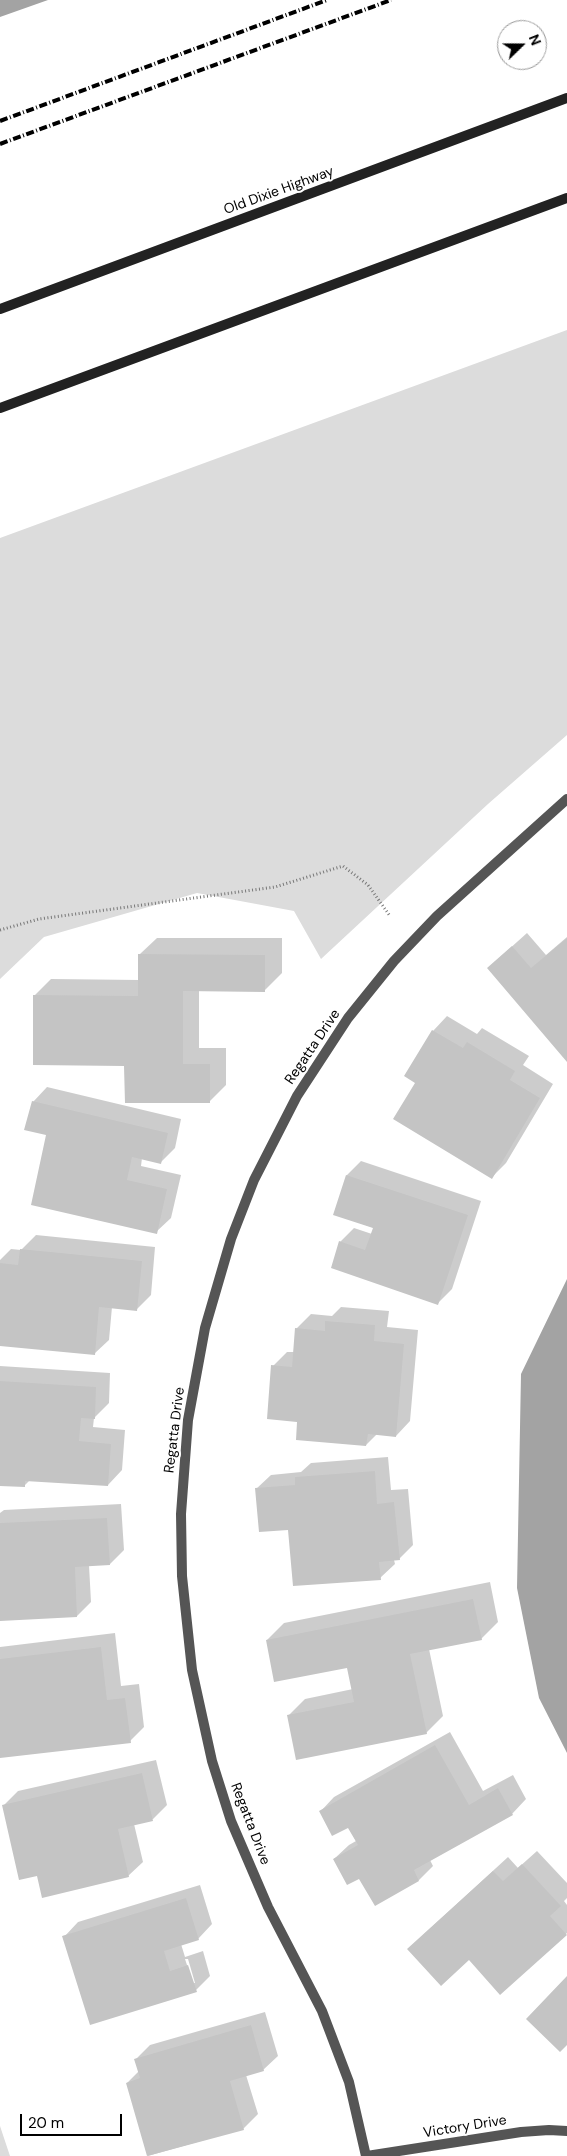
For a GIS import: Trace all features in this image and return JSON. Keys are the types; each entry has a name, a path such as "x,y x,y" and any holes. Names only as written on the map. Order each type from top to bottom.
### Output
{"main road":[{"name":"Old Dixie Highway","path":"0,309 567,98"},
{"path":"0,408 567,198"}],"street":[{"name":"Regatta Drive","path":"367,2156 349,2082 322,2012 268,1907 231,1821 212,1761 192,1670 182,1576 181,1514 188,1420 205,1328 231,1238 254,1180 297,1096 348,1018 394,961 437,916 567,799"},
{"name":"Victory Drive","path":"367,2156 521,2132 567,2131"}],"path":[{"path":"0,930 39,919 275,887 343,866 368,885 390,916"}],"shaded area":[{"path":"0,0 48,0 0,17"},
{"path":"567,330 567,735 488,804 321,959 294,911 197,893 44,937 0,979 0,538"},
{"path":"567,1279 567,1753 539,1698 517,1588 521,1374"},
{"path":"0,2126 10,2156 0,2156"}],"building":[{"path":"567,938 567,1062 487,968 512,946 531,968"},
{"path":"138,954 265,955 265,992 183,991 183,1064 210,1064 210,1103 125,1103 124,1066 33,1065 33,995 138,996"},
{"path":"432,1030 463,1048 467,1042 515,1071 510,1080 540,1098 492,1179 393,1119 415,1083 404,1076"},
{"path":"32,1101 168,1133 161,1164 132,1157 127,1180 167,1189 157,1234 31,1205 46,1135 24,1130"},
{"path":"346,1175 468,1215 438,1305 331,1268 339,1241 365,1250 373,1228 333,1215"},
{"path":"20,1249 142,1261 137,1311 99,1307 95,1355 0,1346 0,1263 18,1265"},
{"path":"325,1321 375,1325 374,1341 404,1344 396,1437 368,1434 366,1446 296,1440 297,1422 267,1419 271,1365 292,1367 295,1328 325,1331"},
{"path":"0,1381 96,1387 95,1419 81,1418 79,1441 111,1444 108,1486 25,1481 25,1487 0,1486"},
{"path":"375,1471 377,1504 394,1502 400,1560 379,1562 381,1580 293,1586 288,1530 259,1532 255,1488 295,1485 295,1477"},
{"path":"107,1518 110,1565 75,1567 77,1617 0,1621 0,1523"},
{"path":"473,1599 482,1640 410,1654 427,1734 296,1760 287,1715 354,1702 347,1668 274,1682 266,1640"},
{"path":"101,1647 107,1700 125,1698 131,1743 0,1758 0,1659"},
{"path":"435,1745 469,1805 498,1788 513,1815 414,1870 419,1881 375,1906 359,1879 347,1885 333,1859 358,1845 348,1828 332,1836 319,1811"},
{"path":"142,1773 153,1821 118,1829 129,1877 42,1898 37,1876 19,1880 2,1805"},
{"path":"522,1864 561,1906 550,1916 567,1935 500,1995 469,1960 441,1986 407,1949 493,1871 503,1881"},
{"path":"186,1898 199,1940 164,1951 170,1971 188,1965 197,1992 90,2025 62,1936"},
{"path":"567,1976 567,2045 560,2052 526,2019"},
{"path":"251,2025 264,2071 230,2081 244,2130 147,2156 126,2083 140,2078 134,2059"}],"railway":[{"path":"0,121 327,0"},
{"path":"0,144 391,0"}]}
